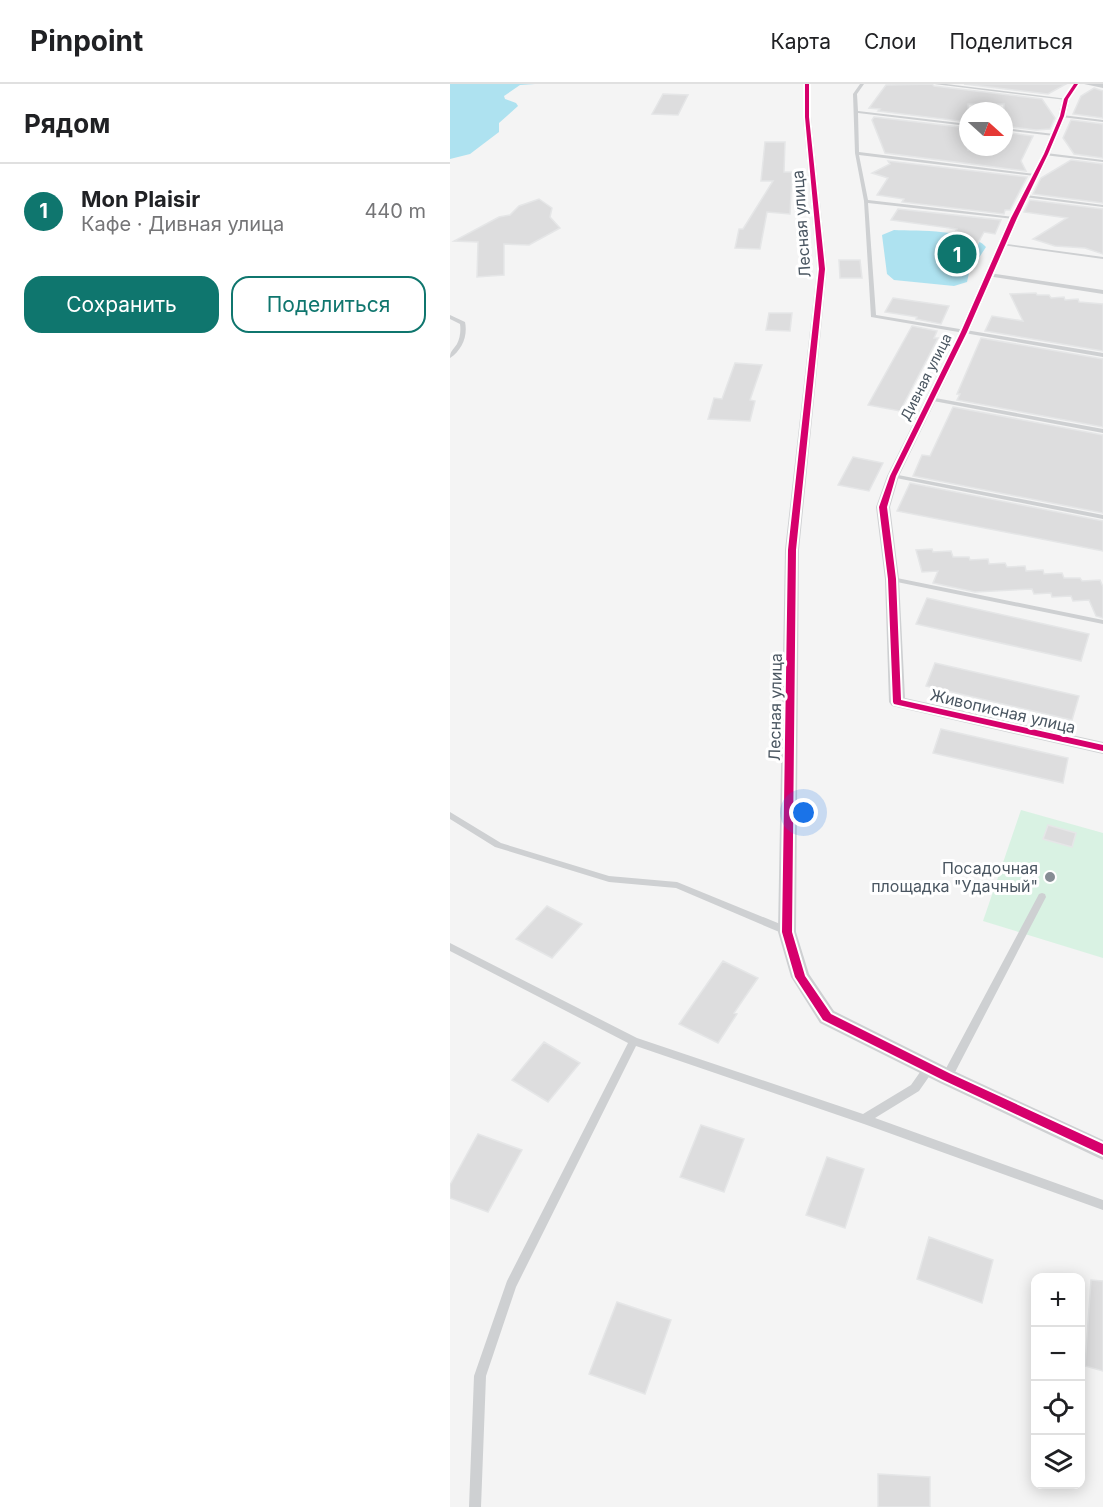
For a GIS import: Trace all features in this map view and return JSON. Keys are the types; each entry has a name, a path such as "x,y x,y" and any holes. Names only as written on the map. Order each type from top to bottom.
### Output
{"street":[{"name":"Лесная улица","path":"807,84 807,117 822,269 792,550 787,932 800,977 827,1017 1103,1150"},
{"name":"Дивная улица","path":"897,702 892,579 883,507 893,476 964,332 1002,244 1046,154 1062,116 1066,99 1076,84"},
{"path":"1088,84 1103,86"},
{"name":"Живописная улица","path":"897,702 1103,748"}],"lane":[{"path":"862,84 855,94 857,153 866,201 873,316 1103,355"},
{"path":"936,84 1066,99"},
{"path":"856,112 959,124"},
{"path":"1062,116 1103,121"},
{"path":"1013,130 1054,135"},
{"path":"857,153 1035,175"},
{"path":"1046,154 1103,161"},
{"path":"1026,196 1103,206"},
{"path":"866,201 1014,218"},
{"path":"1002,244 1103,258"},
{"path":"988,275 1103,292"},
{"path":"450,317 464,323 465,332 458,348 450,356"},
{"path":"930,399 1103,431"},
{"path":"893,476 1103,517"},
{"path":"892,579 1103,622"},
{"path":"450,815 498,845 609,879 677,885 787,932"},
{"path":"948,1077 1042,897"},
{"path":"450,947 634,1041 864,1119 1103,1205"},
{"path":"475,1507 480,1376 511,1285 634,1041"},
{"path":"864,1119 915,1088 929,1068"}],"green space":[{"name":"Посадочная площадка \"Удачный\"","path":"1021,810 1103,833 1103,958 983,921"}],"water":[{"path":"450,84 535,84 520,85 504,96 505,99 518,106 499,123 499,132 470,154 450,159"},
{"path":"894,230 956,234 978,241 986,247 969,273 967,282 954,286 894,280 887,274 882,235"}],"building":[{"path":"932,84 1042,99 1055,118 1050,129 1013,127 1013,102 959,102 959,121 869,108 886,85"},
{"path":"964,84 1066,84 1048,94"},
{"path":"1094,88 1103,91 1103,118 1073,114 1081,96"},
{"path":"663,94 688,95 678,115 652,114"},
{"path":"874,117 959,127 959,156 1013,156 1013,133 1033,136 1021,161 1026,171 885,153 872,120"},
{"path":"1071,120 1103,124 1103,158 1074,154 1063,138"},
{"path":"765,142 785,142 784,172 792,172 790,214 767,212 760,249 735,248 739,229 743,229 773,181 761,181"},
{"path":"1071,160 1103,164 1103,203 1033,194 1041,178"},
{"path":"888,161 1027,177 1010,210 1005,210 1004,214 902,202 904,199 877,195 888,178 872,173 890,164"},
{"path":"539,199 552,208 550,217 560,228 529,245 504,244 504,275 477,277 478,242 454,241 499,217 510,215 519,206"},
{"path":"1030,200 1103,209 1103,254 1085,248 1055,246 1033,239 1067,218 1024,212"},
{"path":"898,209 1001,220 995,234 984,232 968,262 940,257 957,229 891,220"},
{"path":"839,260 860,260 862,278 840,278"},
{"path":"1036,293 1037,295 1049,295 1051,298 1064,297 1065,300 1078,299 1079,302 1103,304 1103,351 985,331 992,316 1023,321 1010,294"},
{"path":"893,298 949,306 941,324 916,319 917,317 885,312"},
{"path":"769,313 792,313 790,331 766,330"},
{"path":"912,326 937,331 934,338 938,338 900,411 868,405"},
{"path":"981,338 1103,359 1103,427 957,400 960,394 957,394"},
{"path":"735,363 762,365 750,400 755,401 750,421 708,419 714,398 722,399"},
{"path":"953,407 1103,435 1103,513 913,476 922,455 930,456"},
{"path":"853,457 883,463 869,491 838,485"},
{"path":"910,483 1103,521 1103,551 897,511"},
{"path":"932,549 933,552 951,551 953,557 969,557 970,560 988,559 989,564 1005,563 1007,567 1025,566 1026,571 1043,570 1044,574 1062,573 1064,578 1080,578 1082,581 1100,580 1103,587 1103,618 1096,616 1089,600 1073,601 1071,596 1052,597 1051,593 1034,594 1032,589 975,592 933,583 938,571 922,572 916,550"},
{"path":"927,598 1089,634 1081,661 916,624"},
{"path":"935,663 1079,696 1072,720 926,686"},
{"path":"941,729 1068,758 1063,783 933,753"},
{"path":"1048,825 1076,833 1072,847 1043,839"},
{"path":"547,906 582,924 552,958 516,939"},
{"path":"723,961 758,978 734,1013 737,1014 718,1043 679,1024"},
{"path":"544,1042 580,1063 548,1102 512,1080"},
{"path":"701,1125 744,1139 724,1192 680,1177"},
{"path":"478,1134 522,1150 488,1212 450,1198 450,1185"},
{"path":"827,1157 864,1169 845,1228 806,1215"},
{"path":"929,1237 993,1260 982,1303 917,1279"},
{"path":"1091,1280 1103,1281 1103,1371 1085,1366"},
{"path":"617,1302 671,1320 645,1394 589,1374"},
{"path":"878,1474 930,1477 930,1507 878,1507"}],"cycle path":[{"path":"807,84 807,117 822,269 792,550 787,932 800,977 827,1017 947,1077 1103,1150"},
{"path":"1076,84 1066,99 1062,116 1046,154 1014,218 964,332 893,476 883,507 892,579 897,702 1103,748"}],"place":[{"name":"Mon Plaisir","path":"957,254"},
{"name":"Посадочная площадка \"Удачный\"","path":"1050,877"}]}
